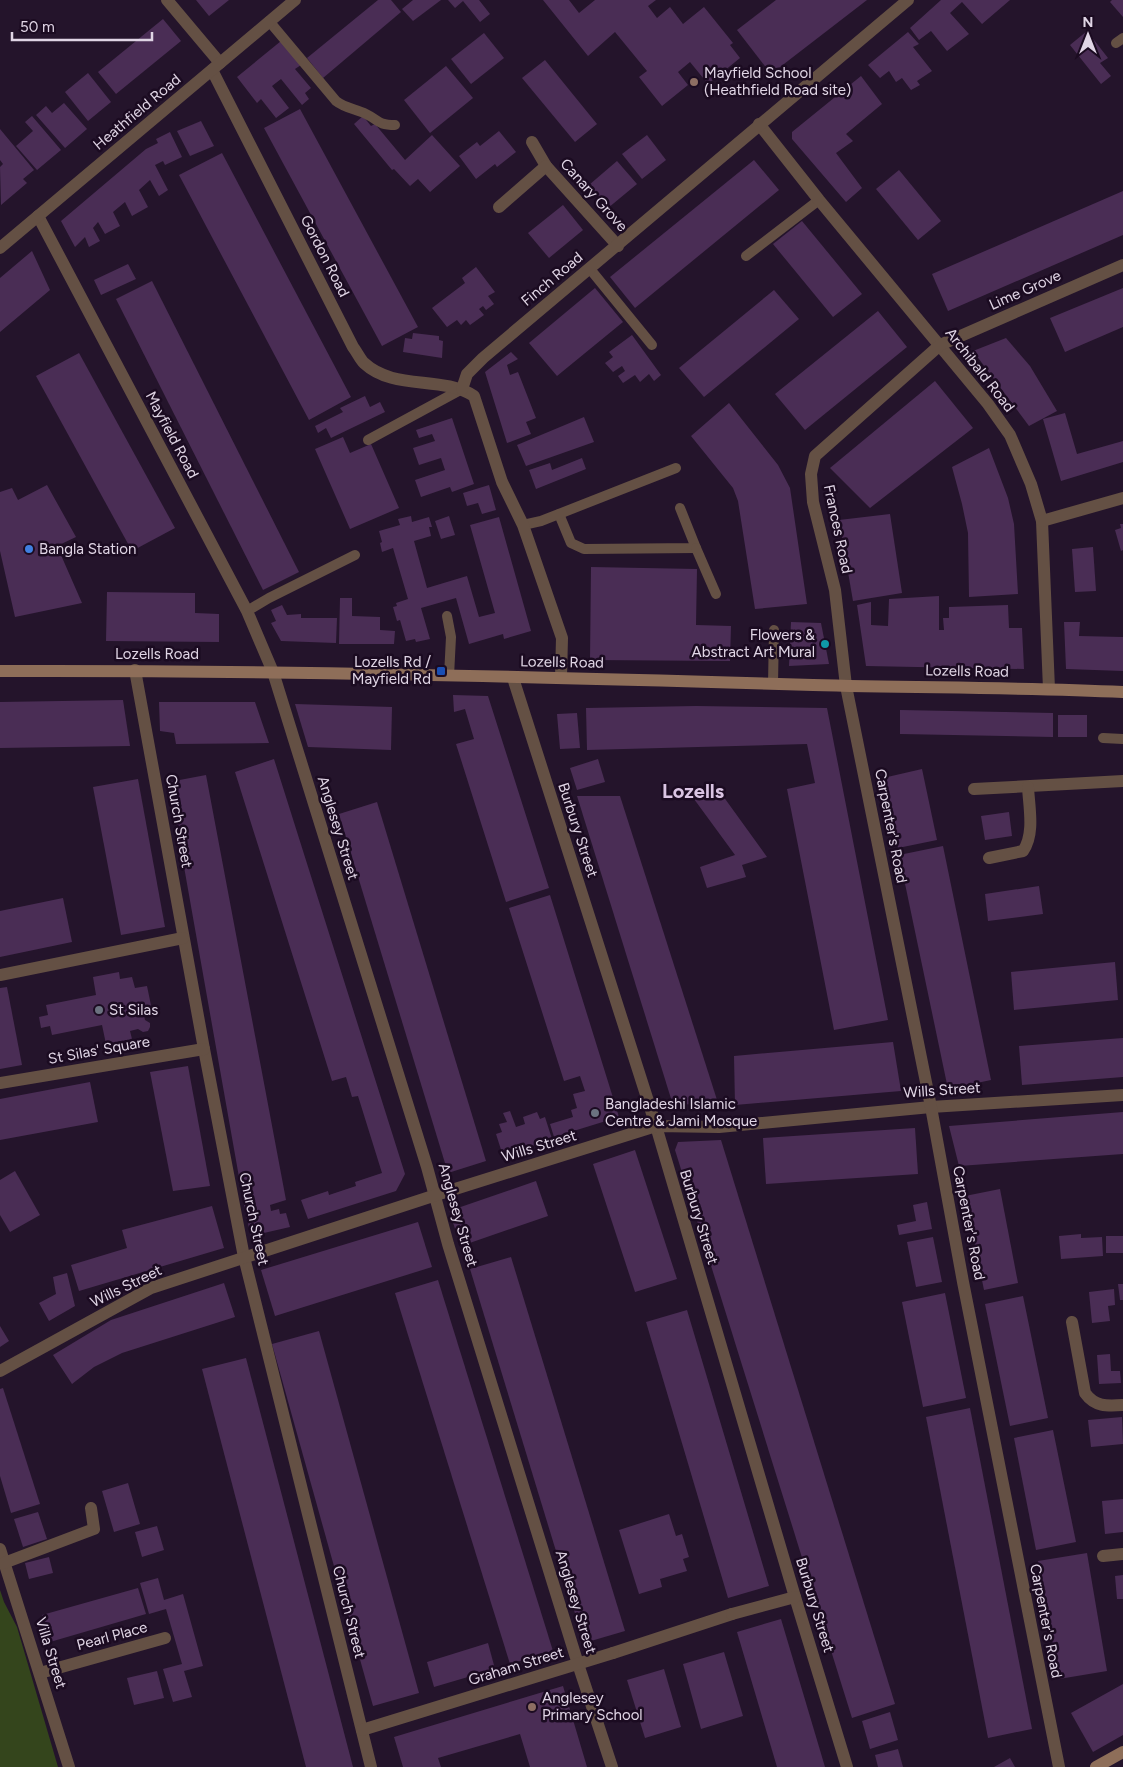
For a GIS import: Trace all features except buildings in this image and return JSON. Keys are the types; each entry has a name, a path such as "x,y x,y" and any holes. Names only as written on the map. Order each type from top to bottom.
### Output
{"main road":[{"name":"Lozells Road","path":"0,671 135,670 513,678 561,677 846,686 1049,688 1123,692"},
{"path":"1096,1767 1123,1752"}],"street":[{"name":"Gordon Road","path":"167,0 216,67 353,347 364,363 380,373 410,382 462,389"},
{"name":"Heathfield Road","path":"0,248 295,0"},
{"name":"Finch Road","path":"462,389 467,374 483,358 908,0"},
{"name":"Archibald Road","path":"759,124 819,200 988,404 1010,435 1032,484 1042,521 1049,688"},
{"name":"Canary Grove","path":"532,142 546,166 618,246"},
{"name":"Canary Grove","path":"499,207 546,166"},
{"name":"Mayfield Road","path":"38,216 247,611 273,672"},
{"name":"Lime Grove","path":"940,345 1123,265"},
{"name":"Frances Road","path":"846,686 835,590 813,502 811,474 815,456 940,345"},
{"path":"462,389 474,396 502,482 523,525 562,638 561,677"},
{"path":"1042,521 1123,498"},
{"name":"Church Street","path":"135,670 183,938 244,1257 371,1767"},
{"name":"Anglesey Street","path":"273,672 436,1195 448,1244 578,1664 612,1767"},
{"name":"Burbury Street","path":"513,678 656,1126 847,1767"},
{"name":"Carpenter's Road","path":"846,686 931,1107 963,1282 968,1299 1059,1767"},
{"path":"974,788 1028,787 1123,781"},
{"path":"989,858 1023,851 1027,845 1030,834 1028,787"},
{"path":"0,975 183,938"},
{"name":"St Silas' Square","path":"0,1083 204,1049"},
{"name":"Wills Street","path":"0,1371 151,1288 656,1126 719,1127 931,1107 1123,1095"},
{"path":"1072,1322 1085,1393 1090,1400 1097,1404 1106,1406 1123,1405"},
{"path":"4,1563 94,1529 91,1508"},
{"name":"Villa Street","path":"0,1549 69,1767"},
{"path":"1103,1556 1123,1554"},
{"name":"Graham Street","path":"362,1730 578,1664 732,1614 795,1597"},
{"name":"Pearl Place","path":"40,1673 165,1638"}],"lane":[{"path":"269,21 342,106 365,113 379,123 395,125"},
{"path":"746,256 819,200"},
{"path":"590,269 652,345"},
{"path":"368,440 462,389"},
{"path":"523,525 541,521 676,468"},
{"path":"680,508 716,594"},
{"path":"559,514 571,542 584,549 696,548"},
{"path":"247,611 355,555"},
{"path":"447,616 451,637 449,676"},
{"path":"773,684 774,630"},
{"path":"1103,738 1123,739"}],"green space":[{"path":"0,1590 17,1627 58,1767 0,1767"}],"place":[{"name":"Mayfield School (Heathfield Road site)","path":"694,82"},
{"name":"Bangla Station","path":"29,549"},
{"name":"Flowers & Abstract Art Mural","path":"825,644"},
{"name":"Lozells Rd / Mayfield Rd","path":"441,671"},
{"name":"St Silas","path":"99,1010"},
{"name":"Bangladeshi Islamic Centre & Jami Mosque","path":"595,1113"},
{"name":"Anglesey Primary School","path":"532,1707"}],"district":[{"name":"Lozells","path":"693,791"}]}
